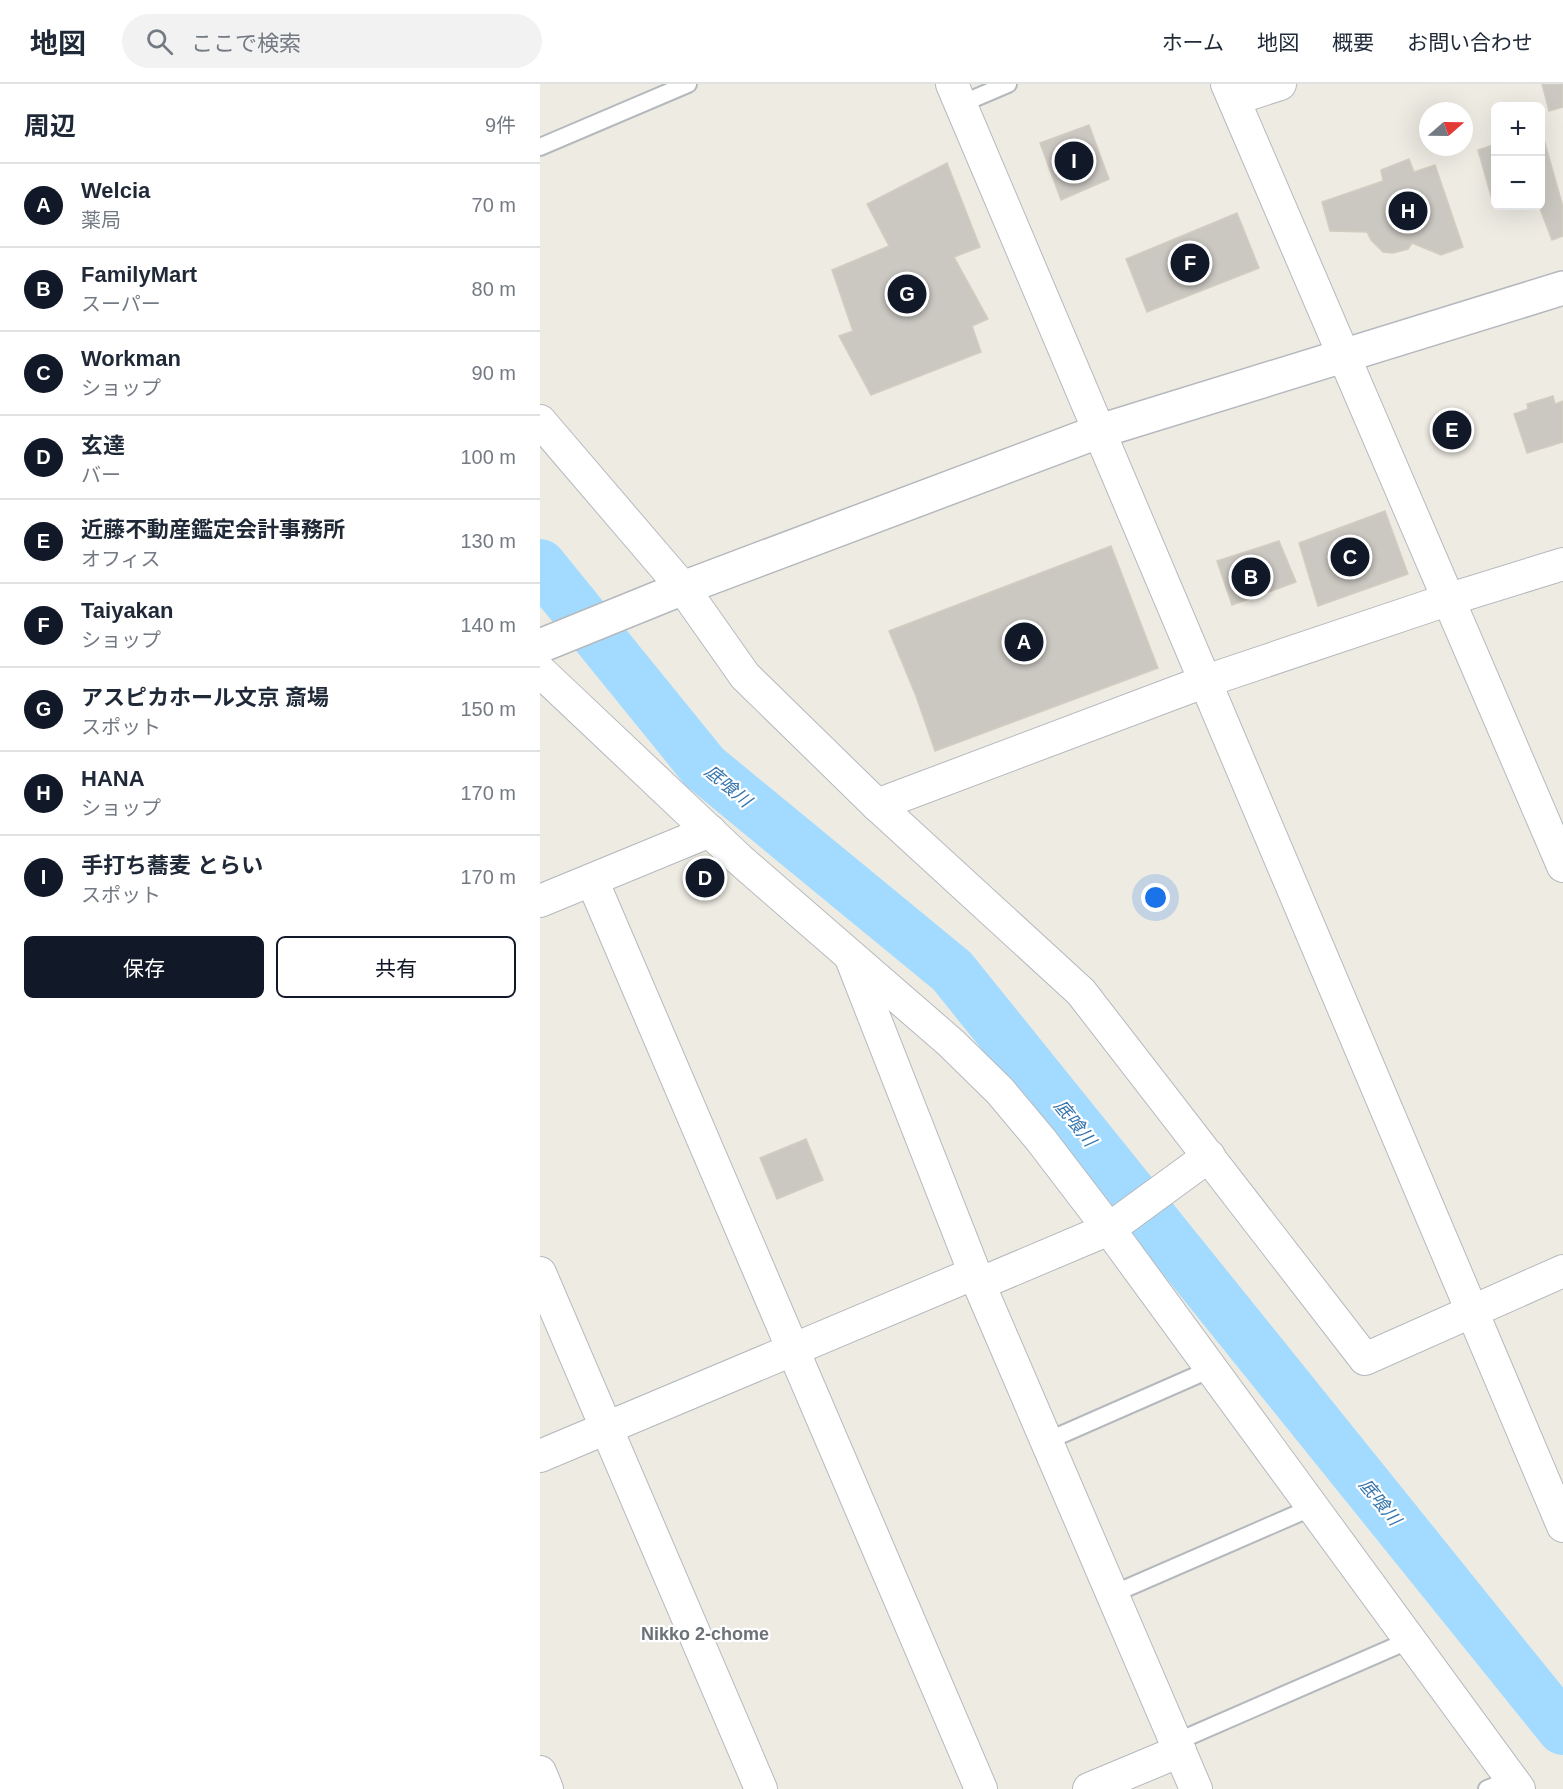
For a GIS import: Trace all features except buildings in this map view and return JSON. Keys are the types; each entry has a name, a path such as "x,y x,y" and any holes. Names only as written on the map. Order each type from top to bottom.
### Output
{"street":[{"path":"1280,84 1230,92 1563,866"},
{"path":"957,94 1563,1526"},
{"path":"1506,1786 1410,1640 1211,1369 1115,1225 1000,1091 951,1042 739,859 542,653 675,591 1100,431 1563,288"},
{"path":"540,422 745,676 877,805 1081,992 1202,1162 1365,1359 1563,1271"},
{"path":"877,805 1206,681 1450,599 1563,564"},
{"path":"540,901 710,831"},
{"path":"592,880 981,1789"},
{"path":"849,954 977,1278 1196,1789"},
{"path":"540,1456 793,1349 1115,1225 1202,1162"},
{"path":"540,1273 761,1789"},
{"path":"1089,1789 1178,1746"},
{"path":"540,1772 547,1789"}],"lane":[{"path":"540,147 688,84"},
{"path":"957,94 1008,84"},
{"path":"1047,1441 1211,1369"},
{"path":"1113,1594 1313,1507"},
{"path":"1178,1746 1410,1640"}],"waterway":[{"name":"底喰川","path":"540,565 704,767 952,971 1563,1729"}],"place":[{"name":"手打ち蕎麦 とらい","path":"1074,161"},
{"name":"HANA","path":"1408,211"},
{"name":"Taiyakan","path":"1190,263"},
{"name":"アスピカホール文京 斎場","path":"907,294"},
{"name":"近藤不動産鑑定会計事務所","path":"1452,430"},
{"name":"Workman","path":"1350,557"},
{"name":"FamilyMart","path":"1251,577"},
{"name":"Welcia","path":"1024,642"},
{"name":"玄達","path":"705,878"}],"district":[{"name":"Nikko 2-chome","path":"705,1634"}]}
